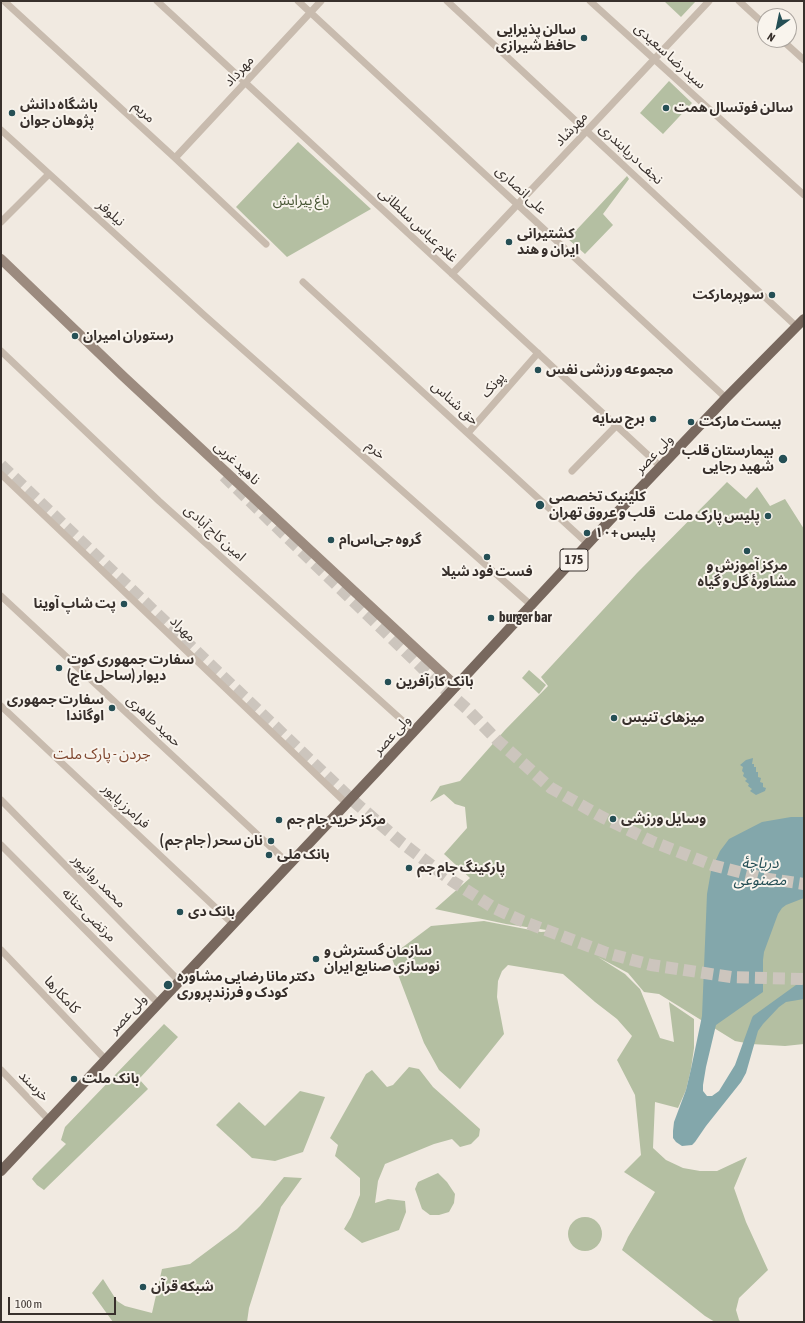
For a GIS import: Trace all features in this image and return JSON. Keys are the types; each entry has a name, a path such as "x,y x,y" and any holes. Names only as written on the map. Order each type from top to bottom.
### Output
{"main road":[{"name":"ناهید غربی","path":"1,259 124,378 456,686"},
{"name":"ولی عصر","path":"1,1171 588,544 726,398 804,319"}],"street":[{"name":"مریم","path":"4,1 266,244"},
{"name":"غلام عباس سلطانی","path":"157,1 661,467"},
{"name":"علی انصاری","path":"298,1 726,398"},
{"name":"مهرداد","path":"175,158 321,1"},
{"name":"نجف دریابندری","path":"447,1 797,326"},
{"name":"سید رضا سعیدی","path":"590,1 804,195"},
{"name":"مهرشاد","path":"452,274 709,1"},
{"path":"739,1 757,18"},
{"path":"791,48 804,60"},
{"name":"نیلوفر","path":"1,130 204,315"},
{"path":"1,222 49,174"},
{"name":"حق شناس","path":"303,282 588,544"},
{"name":"خرم","path":"204,315 531,606"},
{"name":"امین کاج آبادی","path":"1,351 159,501 414,731"},
{"name":"پونک","path":"468,433 538,353"},
{"path":"572,471 616,426"},
{"name":"مهراد","path":"1,474 346,802"},
{"name":"حمید طاهری","path":"1,596 289,864"},
{"name":"فرامرز پایور","path":"1,706 233,924"},
{"name":"محمد روانپور","path":"1,800 179,981"},
{"name":"مرتضی حنانه","path":"1,845 158,1003"},
{"name":"کامکارها","path":"1,950 105,1059"},
{"name":"خرسند","path":"1,1070 49,1120"}],"green space":[{"path":"664,1 696,1 681,17"},
{"name":"سالن فوتسال همت","path":"669,81 692,103 663,134 640,113"},
{"name":"باغ پیرایش","path":"298,142 371,209 287,257 236,207"},
{"path":"627,176 629,179 603,214 613,225 585,254 568,239"},
{"path":"727,482 746,499 757,487 770,506 785,499 804,529 804,1044 785,1046 751,1044 735,1041 659,994 644,992 628,973 598,957 625,974 640,989 660,1038 674,1042 669,1002 694,1019 694,1048 686,1090 678,1108 655,1102 653,1148 666,1160 683,1168 700,1171 717,1171 747,1157 734,1188 746,1222 768,1270 739,1298 736,1310 741,1322 715,1322 705,1316 622,1250 628,1237 655,1192 624,1172 641,1155 635,1095 617,1060 632,1036 617,1019 563,974 508,965 502,971 498,981 497,997 504,1034 460,1089 439,1070 424,1043 391,956 431,926 484,921 541,932 553,931 506,924 435,909 470,878 444,854 467,828 465,807 455,804 444,794 430,802 440,786 460,781 505,730 548,686 541,677 637,573"},
{"path":"529,670 546,685 539,694 522,678"},
{"path":"164,1024 178,1037 139,1079 148,1089 44,1190 37,1185 32,1179 34,1176 66,1144 61,1140 65,1127"},
{"path":"409,1067 419,1069 433,1087 480,1129 479,1136 471,1144 460,1147 452,1139 434,1144 385,1164 378,1181 375,1203 388,1199 405,1201 406,1212 399,1230 362,1243 344,1229 351,1217 360,1195 360,1178 335,1156 338,1145 330,1138 366,1074 372,1070 387,1087 393,1085"},
{"path":"300,1091 325,1097 303,1152 275,1161 252,1158 216,1125 239,1102 265,1126"},
{"path":"438,1173 447,1182 455,1194 454,1203 449,1212 439,1215 430,1215 422,1209 415,1189 418,1182"},
{"path":"284,1177 302,1178 281,1207 249,1308 247,1322 113,1322 92,1293 103,1279 117,1301 125,1306 152,1313 162,1269 190,1264 237,1229 260,1206"},
{"path":"585,1217 597,1222 602,1234 597,1246 585,1251 573,1246 568,1234 573,1222"}],"water":[{"path":"753,758 752,764 756,767 758,777 761,778 760,782 763,783 763,787 766,788 765,791 756,795 750,791 752,789 745,781 747,779 743,776 743,767 740,765 746,760"},
{"name":"دریاچهٔ مصنوعی","path":"791,817 804,817 804,898 786,905 778,914 764,952 763,992 716,1025 703,1085 703,1091 707,1096 712,1096 719,1091 735,1065 753,1016 796,985 804,984 804,999 786,1002 779,1007 763,1024 758,1031 746,1073 741,1082 695,1142 692,1145 682,1146 673,1138 673,1131 674,1122 686,1090 702,1016 707,894 711,871 720,851 729,839 762,822"}],"tunnel":[{"path":"1,465 350,798 402,843 452,881 494,908 522,921 607,953 651,965 731,977 804,979"},
{"path":"224,476 439,684 467,709 498,741 551,788 602,817 651,841 712,865 763,878 804,884"}],"place":[{"name":"سالن پذیرایی حافظ شیرازی","path":"584,38"},
{"name":"سالن فوتسال همت","path":"666,108"},
{"name":"باشگاه دانش پژوهان جوان","path":"12,113"},
{"name":"کشتیرانی ایران و هند","path":"509,242"},
{"name":"سوپرمارکت","path":"772,295"},
{"name":"رستوران امیران","path":"75,336"},
{"name":"مجموعه ورزشی نفس","path":"538,370"},
{"name":"برج سایه","path":"653,419"},
{"name":"بیست مارکت","path":"691,422"},
{"name":"بیمارستان قلب شهید رجایی","path":"783,459"},
{"name":"کلینیک تخصصی قلب و عروق تهران","path":"540,505"},
{"name":"پلیس پارک ملت","path":"768,516"},
{"name":"پلیس +۱۰","path":"587,533"},
{"name":"گروه جی‌اس‌ام","path":"331,540"},
{"name":"مرکز آموزش و مشاورهٔ گل و گیاه","path":"747,551"},
{"name":"فست فود شیلا","path":"487,557"},
{"name":"پت شاپ آوینا","path":"124,604"},
{"name":"burger bar","path":"491,618"},
{"name":"سفارت جمهوری کوت دیوار (ساحل عاج)","path":"59,668"},
{"name":"بانک کارآفرین","path":"388,682"},
{"name":"سفارت جمهوری اوگاندا","path":"112,708"},
{"name":"میزهای تنیس","path":"614,718"},
{"name":"وسایل ورزشی","path":"613,819"},
{"name":"مرکز خرید جام جم","path":"279,820"},
{"name":"نان سحر ( جام جم )","path":"271,841"},
{"name":"بانک ملی","path":"269,855"},
{"name":"پارکینگ جام جم","path":"409,868"},
{"name":"بانک دی","path":"180,912"},
{"name":"سازمان گسترش و نوسازی صنایع ایران","path":"316,959"},
{"name":"دکتر مانا رضایی مشاوره کودک و فرزندپروری","path":"168,985"},
{"name":"بانک ملت","path":"74,1079"},
{"name":"شبکه قرآن","path":"143,1287"}],"district":[{"name":"جردن - پارک ملت","path":"102,754"}]}
